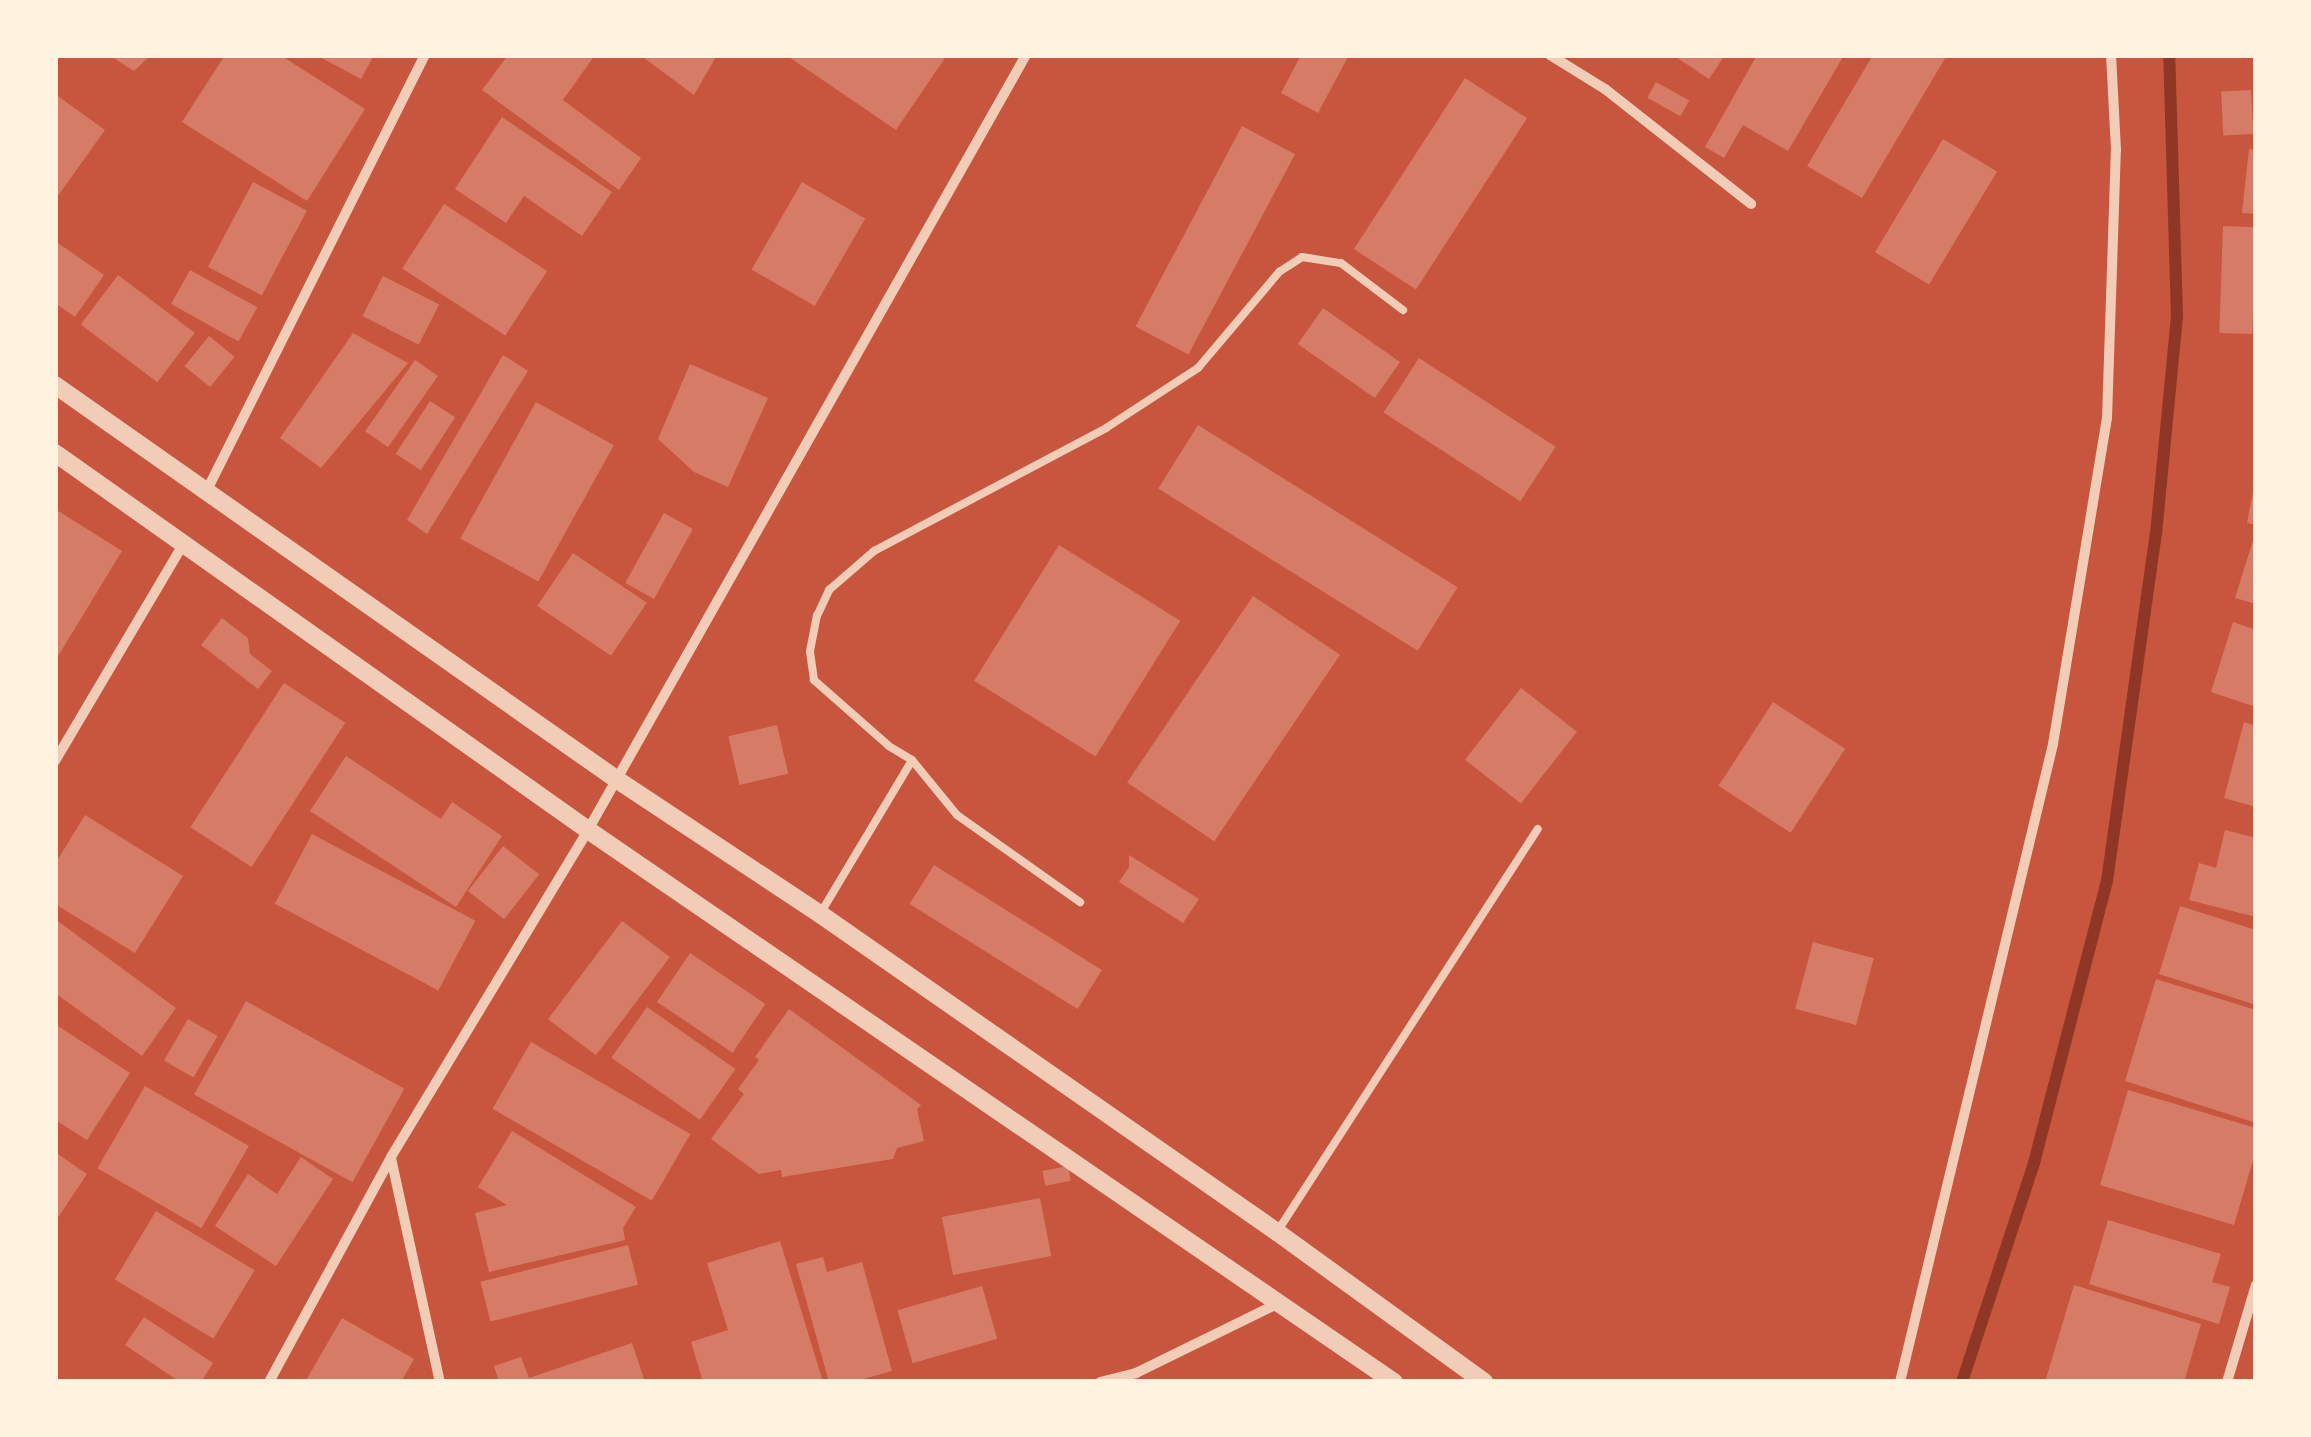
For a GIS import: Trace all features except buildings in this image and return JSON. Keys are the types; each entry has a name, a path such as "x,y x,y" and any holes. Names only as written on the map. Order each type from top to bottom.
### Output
{"street":[{"path":"206,492 425,55"},
{"path":"268,1382 391,1157 588,830 1026,55"},
{"path":"1550,55 1605,89 1751,204"},
{"path":"1900,1382 2053,744 2107,418 2116,150 2111,55"},
{"path":"55,385 616,780 820,914 1277,1232 1484,1382"},
{"path":"55,453 588,830 1394,1382"},
{"path":"55,761 184,542"},
{"path":"391,1157 440,1382"},
{"path":"2227,1382 2256,1285"},
{"path":"1100,1382 1136,1372 1281,1302"}],"lane":[{"path":"1080,902 956,815 912,760 889,746 814,680 810,651 817,616 829,590 874,551 1106,428 1198,368 1279,272 1302,257 1341,262 1403,310"},
{"path":"820,914 912,760"},
{"path":"1277,1232 1538,830"}],"waterway":[{"path":"1962,1382 2034,1163 2107,881 2156,534 2177,317 2169,55"}]}
